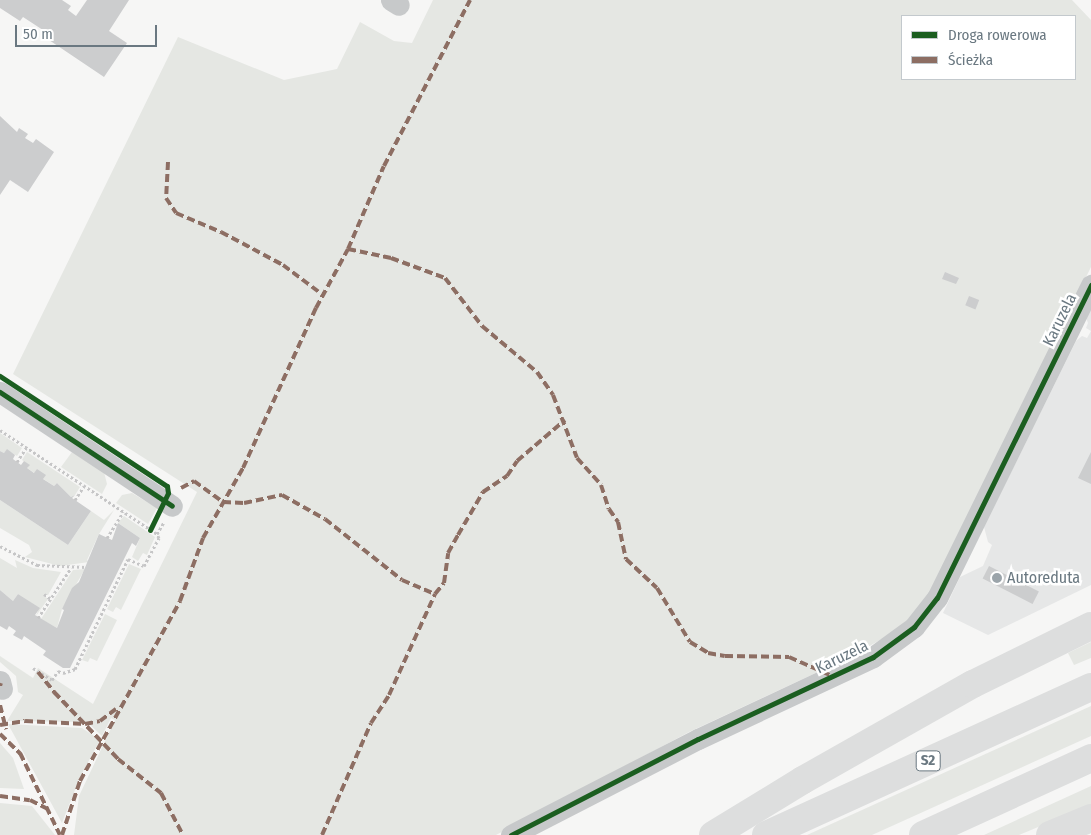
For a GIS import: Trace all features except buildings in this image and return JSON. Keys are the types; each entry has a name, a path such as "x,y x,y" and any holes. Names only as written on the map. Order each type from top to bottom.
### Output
{"highway":[{"path":"713,835 803,780 973,684 1091,626"},
{"name":"S2","path":"766,835 1091,687"},
{"path":"924,835 1091,758"},
{"path":"1050,835 1091,818"}],"street":[{"name":"Karuzela","path":"511,835 698,739 873,657 914,628 938,598 1091,285"},
{"path":"0,392 168,507"}],"path":[{"path":"0,430 157,534"},
{"path":"17,462 26,448"},
{"path":"75,500 84,486"},
{"path":"150,530 168,507"},
{"path":"33,671 52,680 58,670 62,673 75,669 128,558 144,566 159,538 157,534 168,507"},
{"path":"107,538 123,512"},
{"path":"0,546 32,564 71,568 86,567"},
{"path":"38,618 71,568"},
{"path":"44,594 51,599"}],"shaded area":[{"path":"433,0 1072,0 1091,20 1091,267 925,603 894,632 852,656 689,732 496,835 74,835 79,796 115,720 111,718 102,736 87,722 7,721 23,695 18,692 16,676 0,662 0,656 33,678 38,668 93,704 197,492 13,374 178,37 284,80 337,69 360,22 394,41 412,43"},
{"path":"1091,308 1091,331 1086,328 1088,323 1086,318"},
{"path":"1091,331 1091,585 988,635 943,613 960,577 983,566 992,545 988,542 984,527 1076,341 1082,336 1087,338"},
{"path":"0,433 22,448 17,456 7,450 4,453 0,451"},
{"path":"27,452 80,487 75,495 71,497 57,483 54,486 27,468 29,465 22,460"},
{"path":"72,452 104,472 107,484 102,494 61,467"},
{"path":"132,493 157,508 148,524 116,503 122,495"},
{"path":"0,500 68,545 91,511 104,520 114,510 99,534 87,560 89,562 60,566 25,557 32,552 29,545 0,528"},
{"path":"124,516 155,537 147,555 143,553 138,561 132,557 140,538 118,523"},
{"path":"0,558 17,568 15,560 33,568 61,572 48,595 43,595 48,599 36,616 39,608 18,594 13,601 0,590"},
{"path":"129,564 141,569 121,610 116,607 113,612 107,609"},
{"path":"85,569 62,609 57,628 41,619 73,570"},
{"path":"105,614 117,620 97,661 90,658 88,662 82,660"},
{"path":"1091,642 1091,658 1074,665 1068,653"},
{"path":"1091,706 1091,736 872,835 807,835"},
{"path":"8,724 82,728 100,740 80,777 62,823"},
{"path":"0,743 13,758 24,789 0,788"},
{"path":"1091,786 1091,805 1019,835 984,835"},
{"path":"0,803 32,806 55,835 0,835"}],"marked path":[{"path":"62,835 80,781 180,601 203,538 243,468 316,308 348,249 384,166 470,0"},
{"path":"168,162 166,198 176,213 221,232 283,265 323,295"},
{"path":"348,249 391,258 445,278 482,326 537,372 553,395 577,458 601,485 609,509 618,522 626,559 657,588 690,642 708,653 725,656 789,657 832,676"},
{"path":"322,835 371,723 389,695 435,594 444,583 448,553 483,492 507,476 517,461 565,420"},
{"path":"181,488 194,481 223,502 244,503 282,495 325,519 402,580 435,594"},
{"path":"38,672 54,692 118,759 161,793 183,835"},
{"path":"0,705 6,729"},
{"path":"0,725 25,721 85,724 100,721 116,709"},
{"path":"0,734 20,753 60,835"},
{"path":"0,796 30,800 48,809"}],"cycle path":[{"path":"511,835 698,739 873,657 914,627 937,598 1091,285"},
{"path":"0,376 167,486 168,493 150,530"},
{"path":"0,392 172,506"}],"place":[{"name":"Autoreduta","path":"997,578"}]}
